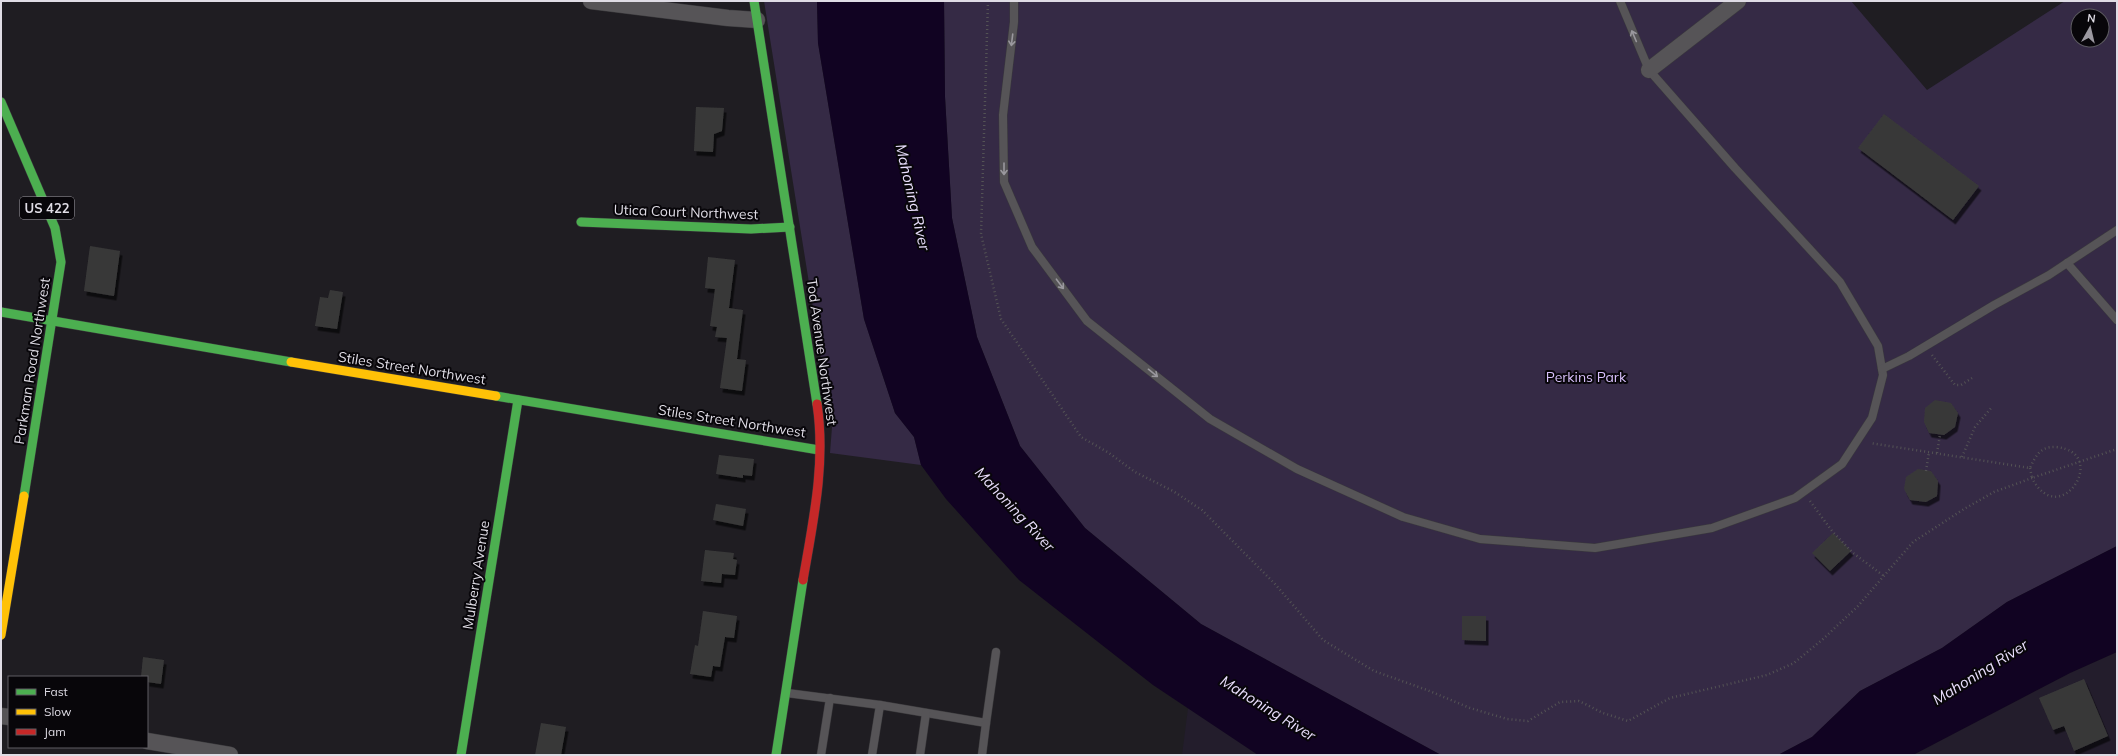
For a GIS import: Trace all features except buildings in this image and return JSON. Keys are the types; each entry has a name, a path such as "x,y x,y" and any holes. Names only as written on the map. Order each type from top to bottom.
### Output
{"street":[{"path":"591,1 728,18 757,20"},
{"name":"Tod Avenue Northwest","path":"754,1 819,420 819,481 776,755"},
{"path":"1649,70 1738,1"},
{"name":"Parkman Road Northwest","path":"1,102 55,228 60,248 61,262 53,322 1,635"},
{"name":"Utica Court Northwest","path":"581,222 751,229 790,227"},
{"name":"Stiles Street Northwest","path":"1,312 53,322 819,450"},
{"name":"Mulberry Avenue","path":"461,755 518,400"},
{"path":"150,746 230,755"}],"lane":[{"path":"1014,1 1014,22 1003,115 1004,182 1032,247 1087,321 1210,419 1297,469 1403,517 1480,539 1595,548 1712,528 1795,498 1842,464 1859,441 1872,418 1883,375 1878,346 1840,282 1735,168 1649,70 1620,1"},
{"path":"1882,369 2049,275 2117,230"},
{"path":"2067,263 2117,320"},
{"path":"982,755 996,652"},
{"path":"785,693 830,698 986,723"},
{"path":"821,755 830,698"},
{"path":"872,755 880,706"},
{"path":"920,755 926,713"}],"path":[{"path":"988,1 981,234 1001,319 1081,437 1109,453 1135,472 1173,491 1202,510 1275,584 1323,640 1374,671 1427,690 1470,708 1507,719 1528,721 1560,702 1579,700 1603,712 1628,721 1670,698 1767,675 1794,663 1823,639 1858,606 1913,542 1994,492 2117,449"},
{"path":"1925,346 1955,385 1961,385 1972,378"},
{"path":"1962,457 1975,427 1992,407"},
{"path":"1937,453 1940,435"},
{"path":"1859,441 2030,468"},
{"path":"2048,446 2061,448 2071,452 2079,463 2081,477 2074,489 2062,497 2046,495 2037,486 2032,478 2030,468 2036,455 2048,446"},
{"path":"1926,470 1929,452"},
{"path":"1807,497 1832,531 1853,553 1884,576"}],"shaded area":[{"path":"2117,652 2117,755 1913,755 2070,673"},
{"path":"1188,708 1248,748 1258,755 1182,755"}],"green space":[{"path":"764,1 817,1 818,43 864,319 895,413 914,437 921,465 830,453 832,427"},
{"name":"Perkins Park","path":"944,1 1851,1 1927,90 2065,1 2117,1 2117,546 2007,602 1942,648 1860,691 1812,737 1778,755 1441,755 1201,624 1085,528 1020,446 977,337 952,218 945,97"}],"water":[{"name":"Mahoning River","path":"817,1 944,1 945,97 952,218 977,337 1020,446 1085,528 1201,624 1441,755 1258,755 1153,685 1019,580 946,499 921,465 914,437 895,413 864,319 818,43"},
{"name":"Mahoning River","path":"2117,546 2117,652 2070,673 1913,755 1778,755 1812,737 1860,691 1942,648 2007,602"}],"traffic: fast":[{"path":"754,1 817,404"},
{"path":"1,102 55,228 61,262 24,496"},
{"path":"581,222 751,229 790,227"},
{"path":"1,312 291,362"},
{"path":"496,396 819,450"},
{"path":"461,755 518,400"},
{"path":"776,755 803,580"}],"traffic: slow":[{"path":"291,362 496,396"},
{"path":"1,635 24,496"}],"traffic: jam":[{"path":"803,580 814,514 819,470 820,448 817,404"}]}
